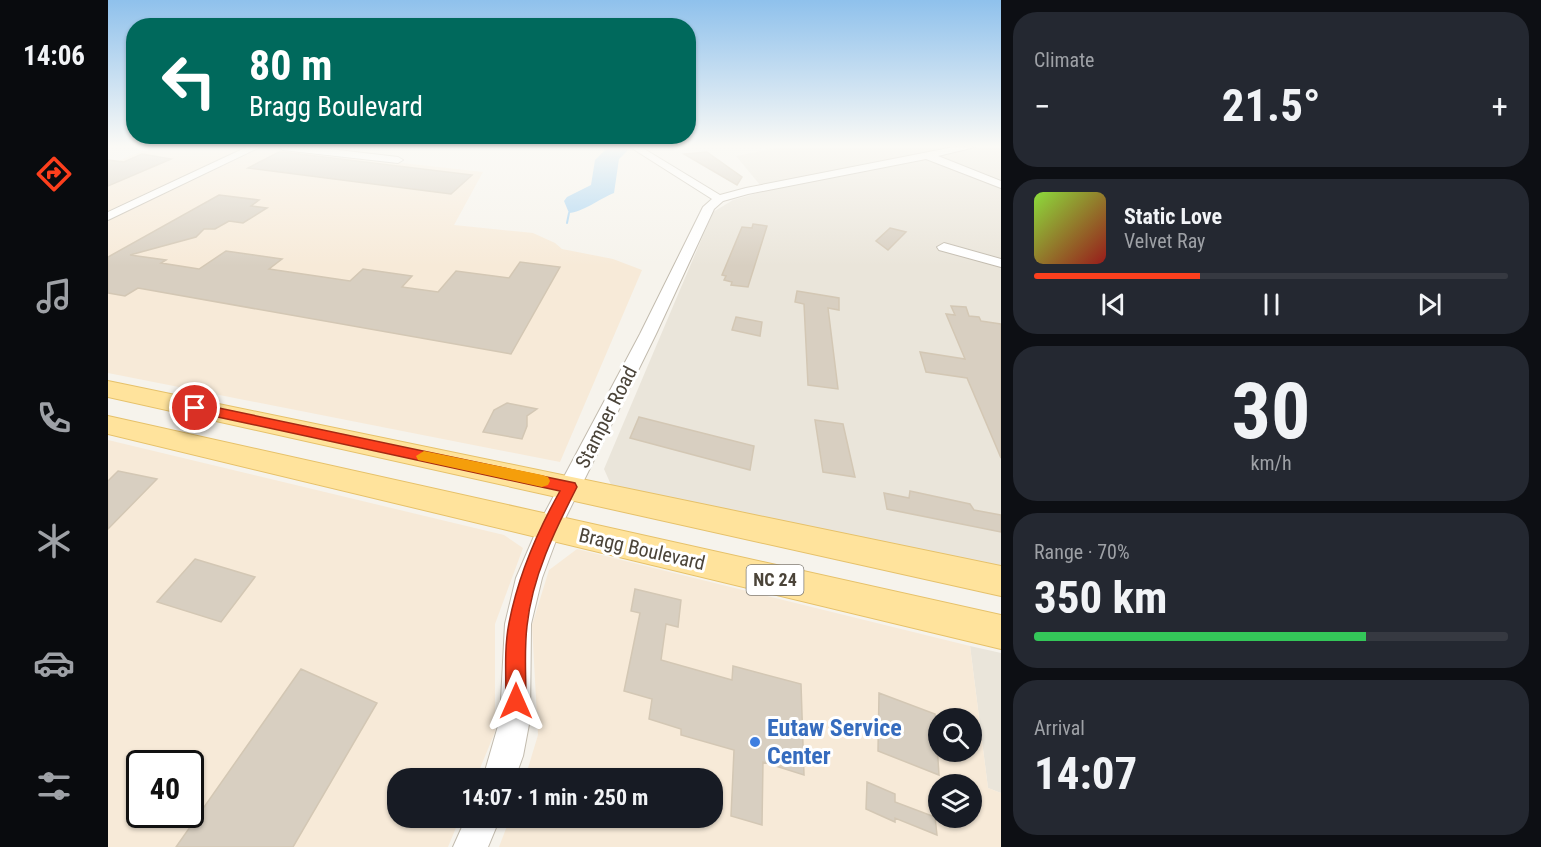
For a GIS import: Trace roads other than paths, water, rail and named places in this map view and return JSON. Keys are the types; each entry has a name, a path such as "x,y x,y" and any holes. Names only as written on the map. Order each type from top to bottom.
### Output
{"main road":[{"name":"NC 24","path":"108,389 1001,581"},
{"name":"Bragg Boulevard","path":"108,425 1001,632"}],"street":[{"path":"108,216 171,187"},
{"path":"699,187 719,199 769,187"},
{"name":"Stamper Road","path":"503,768 515,719 518,624 529,578 549,527 648,334 696,231 709,207 719,199"},
{"path":"944,247 1001,263"},
{"path":"470,847 479,828"}],"water":[{"path":"588,187 615,187 614,193 579,211 569,213 564,201 567,197"}],"waterway":[{"path":"567,223 569,213"}],"place":[{"name":"Eutaw Service Center","path":"755,742"}]}
